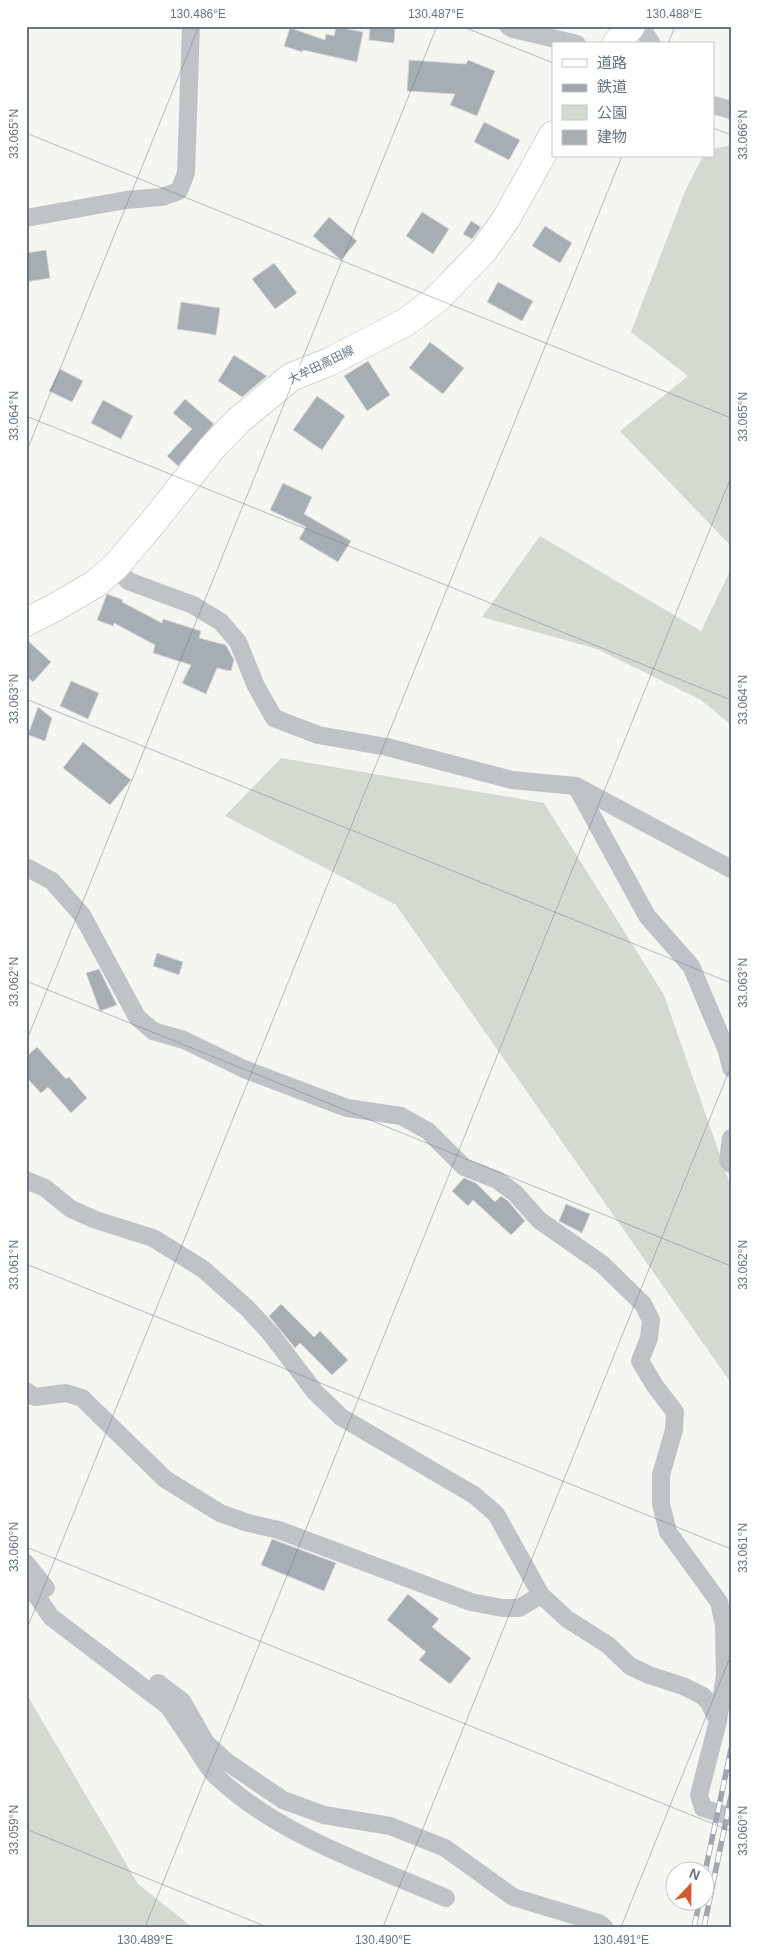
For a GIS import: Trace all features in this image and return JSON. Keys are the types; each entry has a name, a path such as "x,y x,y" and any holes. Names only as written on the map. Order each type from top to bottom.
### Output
{"main road":[{"path":"618,42 631,26"},
{"name":"大牟田高田線","path":"26,622 95,584 116,566 211,449 239,420 291,377 329,362 406,322 438,298 484,250 506,219 552,137"}],"street":[{"path":"26,218 126,200 162,197 179,190 186,173 192,26"},
{"path":"508,26 513,29 568,42"},
{"path":"640,26 651,42"},
{"path":"714,105 731,110"},
{"path":"116,566 128,581 193,606 221,622 238,642 256,686 274,718 318,734 387,747 512,780 576,786 731,869"},
{"path":"576,786 647,916 691,966 727,1051 731,1068"},
{"path":"26,868 52,882 82,915 137,1017 153,1031 184,1040 244,1069 347,1108 401,1116 428,1131 464,1167 497,1180 515,1193 539,1220 602,1264 643,1304 651,1320 649,1338 640,1361 655,1386 675,1412 674,1430 661,1475 662,1504 668,1532 719,1602 724,1625 725,1675 718,1720 699,1795 703,1808 731,1817"},
{"path":"731,1138 728,1160 731,1164"},
{"path":"26,1180 45,1188 71,1209 96,1220 153,1238 203,1269 247,1308 271,1334 315,1392 341,1417 474,1495 496,1514 541,1594 567,1619 608,1645 630,1666 649,1676 682,1686 703,1696 718,1720"},
{"path":"26,1391 35,1397 66,1393 82,1398 165,1480 220,1513 248,1523 279,1530 471,1602 502,1608 518,1608 541,1594"},
{"path":"26,1563 38,1577 60,1610 182,1701 199,1743 216,1776 254,1806 292,1832 446,1898"},
{"path":"26,1580 51,1616 168,1706 199,1743 283,1800 324,1815 390,1826 445,1848 513,1897 600,1923 604,1927"}],"green space":[{"path":"731,145 731,546 620,431 688,376 631,332 686,189 702,158 714,158 714,149"},
{"path":"540,536 701,631 731,569 731,725 701,700 597,649 482,617"},
{"path":"281,758 544,803 664,995 731,1187 731,1383 396,905 225,816"},
{"path":"26,1693 138,1884 192,1927 26,1927"}],"building":[{"path":"370,26 395,26 394,43 369,40"},
{"path":"336,27 363,32 357,62 303,50 302,52 284,46 290,28 325,40 326,34 334,36"},
{"path":"409,60 466,64 468,60 495,71 477,116 450,105 455,94 407,91"},
{"path":"484,122 520,140 509,160 474,142"},
{"path":"422,212 449,229 433,254 406,236"},
{"path":"329,217 357,241 341,260 313,236"},
{"path":"471,221 481,227 472,239 463,234"},
{"path":"545,226 572,243 560,263 532,246"},
{"path":"46,250 50,278 26,282 26,253"},
{"path":"274,263 297,293 275,309 252,279"},
{"path":"498,282 533,301 522,321 487,302"},
{"path":"181,302 220,308 216,335 177,329"},
{"path":"430,342 464,368 443,394 409,368"},
{"path":"234,355 267,376 242,397 218,381"},
{"path":"368,361 390,395 367,411 344,376"},
{"path":"60,369 83,381 72,402 49,391"},
{"path":"317,396 345,416 322,450 293,430"},
{"path":"185,399 214,424 178,466 167,456 192,429 173,413"},
{"path":"103,400 133,416 121,439 91,423"},
{"path":"283,483 312,497 304,514 351,541 338,562 299,539 306,527 270,510"},
{"path":"107,594 123,600 122,602 162,623 163,619 201,631 199,638 226,645 234,660 231,671 217,668 206,694 182,683 191,665 153,653 155,645 114,623 113,626 97,620"},
{"path":"26,639 51,662 33,682 26,676"},
{"path":"71,681 99,693 88,719 60,706"},
{"path":"38,707 52,718 45,741 28,735"},
{"path":"83,742 131,780 110,805 63,768"},
{"path":"157,953 183,962 179,975 153,966"},
{"path":"99,969 117,1005 100,1011 86,973"},
{"path":"37,1047 66,1079 69,1077 87,1098 71,1113 48,1087 41,1093 26,1077 26,1057"},
{"path":"464,1178 476,1183 495,1202 501,1196 508,1201 525,1221 511,1235 473,1200 468,1206 452,1191"},
{"path":"566,1204 590,1214 582,1233 559,1221"},
{"path":"281,1304 314,1337 320,1331 348,1360 332,1375 300,1343 295,1348 269,1316"},
{"path":"272,1539 336,1563 324,1591 261,1565"},
{"path":"408,1594 439,1619 432,1627 471,1658 450,1684 419,1660 426,1652 387,1620"}],"railway":[{"path":"708,1860 731,1749"},
{"path":"704,1927 731,1796"},
{"path":"694,1927 698,1910"}]}
